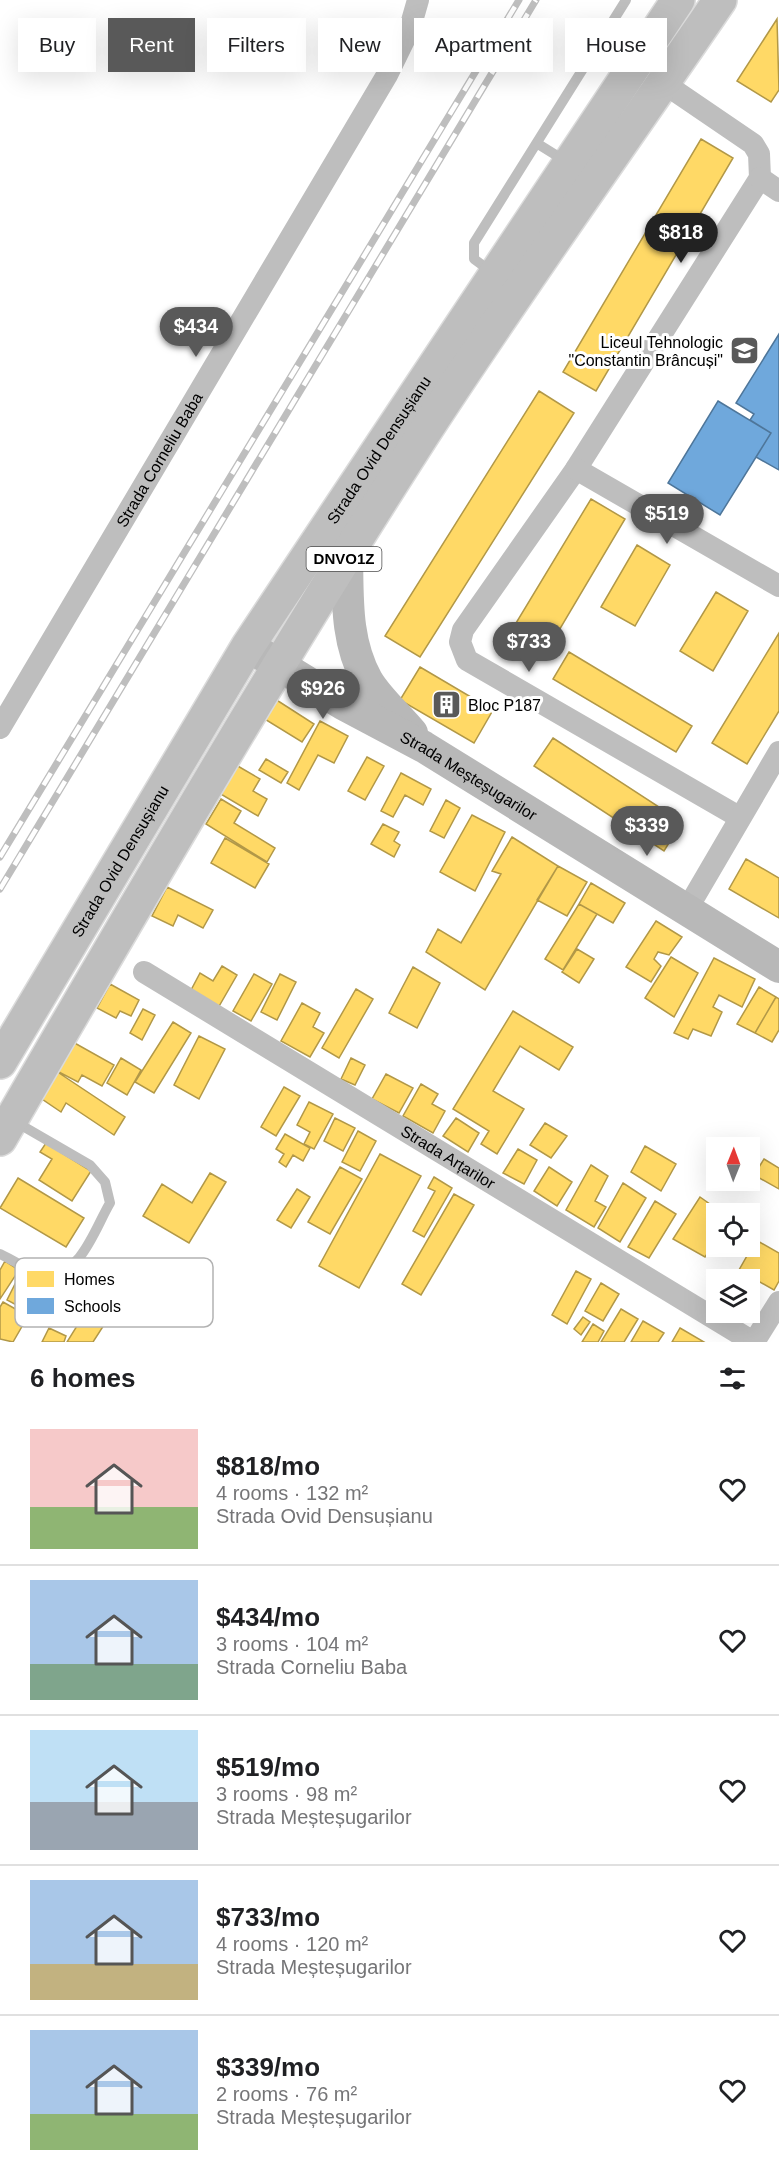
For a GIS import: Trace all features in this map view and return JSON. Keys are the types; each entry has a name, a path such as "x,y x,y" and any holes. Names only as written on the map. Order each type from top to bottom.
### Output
{"main road":[{"name":"Strada Ovid Densușianu","path":"666,18 678,0"},
{"name":"Strada Ovid Densușianu","path":"6,1129 347,553 500,320 720,0"},
{"name":"Strada Ovid Densușianu","path":"0,1062 248,646 631,72"},
{"path":"347,553 348,625 356,656 368,681 424,747"},
{"name":"Strada Meșteșugarilor","path":"248,646 343,704 424,747 779,967"}],"street":[{"name":"Strada Corneliu Baba","path":"0,728 387,75 410,28 418,0"},
{"path":"662,82 753,144 759,154 760,178 576,469 463,630 460,642 467,660 476,666 739,817"},
{"path":"760,178 779,190"},
{"path":"576,469 779,586"},
{"path":"686,911 779,752"},
{"name":"Strada Arțarilor","path":"144,972 754,1342"},
{"path":"754,1342 779,1302"}],"lane":[{"path":"615,18 626,0"},
{"path":"496,274 477,263 472,249 582,72"},
{"path":"538,144 570,164"},
{"path":"6,1129 90,1165 105,1182 110,1203 79,1258"},
{"path":"0,1254 15,1262"}],"building: Homes":[{"path":"777,19 779,90 771,102 737,81"},
{"path":"701,139 733,158 596,391 563,372"},
{"path":"539,391 574,413 420,657 385,636"},
{"path":"591,499 625,519 548,649 513,628"},
{"path":"637,545 670,565 635,626 601,607"},
{"path":"716,592 748,611 713,671 680,651"},
{"path":"779,633 779,711 747,764 712,743"},
{"path":"569,652 692,726 676,752 553,679"},
{"name":"Bloc P187","path":"420,667 493,710 474,743 400,700"},
{"path":"275,699 314,724 302,742 263,718"},
{"path":"320,721 348,736 334,763 318,755 299,790 287,783"},
{"path":"553,738 682,822 664,851 534,766"},
{"path":"367,757 384,766 365,800 348,791"},
{"path":"266,759 288,772 281,783 259,770"},
{"path":"236,765 260,779 253,791 267,799 258,816 219,793"},
{"path":"401,773 431,789 423,805 405,795 393,817 381,811"},
{"path":"221,799 241,811 234,823 275,848 267,862 206,824"},
{"path":"446,800 460,808 444,838 430,831"},
{"path":"472,815 505,832 475,891 440,872"},
{"path":"383,824 399,832 394,841 400,845 394,857 371,844"},
{"path":"512,837 558,866 485,990 426,952 438,929 461,943 501,874 492,871"},
{"path":"225,838 269,864 255,888 211,863"},
{"path":"746,859 779,878 779,918 729,889"},
{"path":"558,866 587,882 567,916 537,900"},
{"path":"591,883 625,903 613,923 579,904"},
{"path":"167,887 213,910 203,928 178,915 173,926 152,916"},
{"path":"579,904 597,914 563,970 545,959"},
{"path":"656,921 682,937 669,955 658,952 654,959 661,966 651,982 626,967"},
{"path":"577,949 594,959 579,983 562,972"},
{"path":"671,957 698,973 674,1017 645,998"},
{"path":"714,958 755,979 742,1007 719,995 713,1007 722,1012 711,1036 693,1029 688,1039 674,1033"},
{"path":"222,966 237,975 218,1008 190,992 200,973 213,981"},
{"path":"413,967 440,983 417,1028 389,1013"},
{"path":"254,974 272,984 251,1021 233,1011"},
{"path":"280,974 296,982 277,1020 261,1012"},
{"path":"110,984 139,1000 131,1016 120,1011 116,1018 97,1008"},
{"path":"759,987 776,997 755,1033 737,1024"},
{"path":"356,989 373,999 339,1058 322,1048"},
{"path":"776,997 779,999 779,1030 772,1042 755,1033"},
{"path":"302,1003 320,1013 313,1027 324,1033 310,1057 281,1041"},
{"path":"143,1009 155,1015 142,1040 130,1033"},
{"path":"513,1011 573,1047 559,1070 520,1046 493,1091 524,1109 497,1154 481,1144 489,1131 453,1109"},
{"path":"173,1022 191,1033 154,1093 135,1082"},
{"path":"199,1036 225,1049 199,1099 174,1085"},
{"path":"71,1041 114,1065 102,1086 82,1075 78,1082 55,1070"},
{"path":"121,1058 141,1070 127,1095 107,1083"},
{"path":"351,1058 365,1065 355,1085 341,1079"},
{"path":"56,1071 125,1117 114,1135 66,1103 61,1112 39,1097"},
{"path":"386,1074 413,1088 399,1113 372,1099"},
{"path":"421,1084 438,1094 432,1104 445,1111 433,1133 403,1116"},
{"path":"284,1087 300,1096 276,1136 261,1127"},
{"path":"309,1102 333,1114 314,1149 304,1144 310,1132 297,1125"},
{"path":"335,1118 355,1128 343,1151 324,1141"},
{"path":"456,1118 479,1133 468,1152 443,1136"},
{"path":"545,1123 567,1136 551,1158 530,1145"},
{"path":"358,1131 376,1141 360,1171 342,1162"},
{"path":"285,1134 310,1148 303,1161 293,1155 286,1167 279,1162 284,1154 276,1149"},
{"path":"46,1143 91,1171 72,1201 39,1180 52,1159 40,1152"},
{"path":"645,1146 676,1164 661,1191 631,1172"},
{"path":"518,1149 537,1160 524,1184 503,1173"},
{"path":"380,1154 421,1176 359,1288 319,1266"},
{"path":"764,1159 779,1168 779,1189 760,1178 760,1165"},
{"path":"591,1165 608,1176 595,1201 606,1207 594,1227 566,1210"},
{"path":"340,1167 362,1179 330,1234 308,1222"},
{"path":"549,1167 572,1182 557,1206 534,1191"},
{"path":"210,1173 226,1182 189,1243 143,1216 162,1184 192,1203"},
{"path":"434,1177 452,1188 424,1237 413,1231 435,1191 428,1188"},
{"path":"18,1178 84,1218 66,1247 0,1208"},
{"path":"623,1183 646,1198 620,1242 598,1228"},
{"path":"297,1189 310,1197 291,1228 277,1220"},
{"path":"454,1194 474,1205 421,1295 402,1284"},
{"path":"700,1197 708,1203 706,1203 705,1257 673,1239"},
{"path":"655,1201 676,1214 649,1258 628,1247"},
{"path":"760,1242 779,1253 779,1281 774,1290 760,1282 760,1269 740,1269 746,1257 760,1257"},
{"path":"5,1261 15,1267 15,1276 0,1299 0,1270"},
{"path":"576,1271 591,1279 567,1324 552,1315"},
{"path":"601,1283 619,1294 603,1321 585,1311"},
{"path":"15,1284 15,1304 7,1300"},
{"path":"3,1302 15,1309 15,1327 22,1327 13,1342 0,1339 0,1307"},
{"path":"621,1309 638,1319 624,1342 601,1342"},
{"path":"583,1317 590,1322 581,1335 574,1329"},
{"path":"643,1321 664,1333 658,1342 631,1342"},
{"path":"593,1324 604,1331 598,1342 582,1342"},
{"path":"76,1327 103,1327 93,1342 67,1342"},
{"path":"49,1328 66,1336 64,1342 42,1342"},
{"path":"680,1328 704,1342 672,1342"}],"building: Schools":[{"path":"779,334 779,470 756,457 771,433 750,420 754,414 736,403"},
{"path":"718,401 771,433 720,515 668,483"}],"railway":[{"path":"0,857 519,0"},
{"path":"0,889 536,0"}],"place":[{"name":"Liceul Tehnologic \"Constantin Brâncuși\"","path":"744,351"},
{"name":"Bloc P187","path":"447,705"}]}
